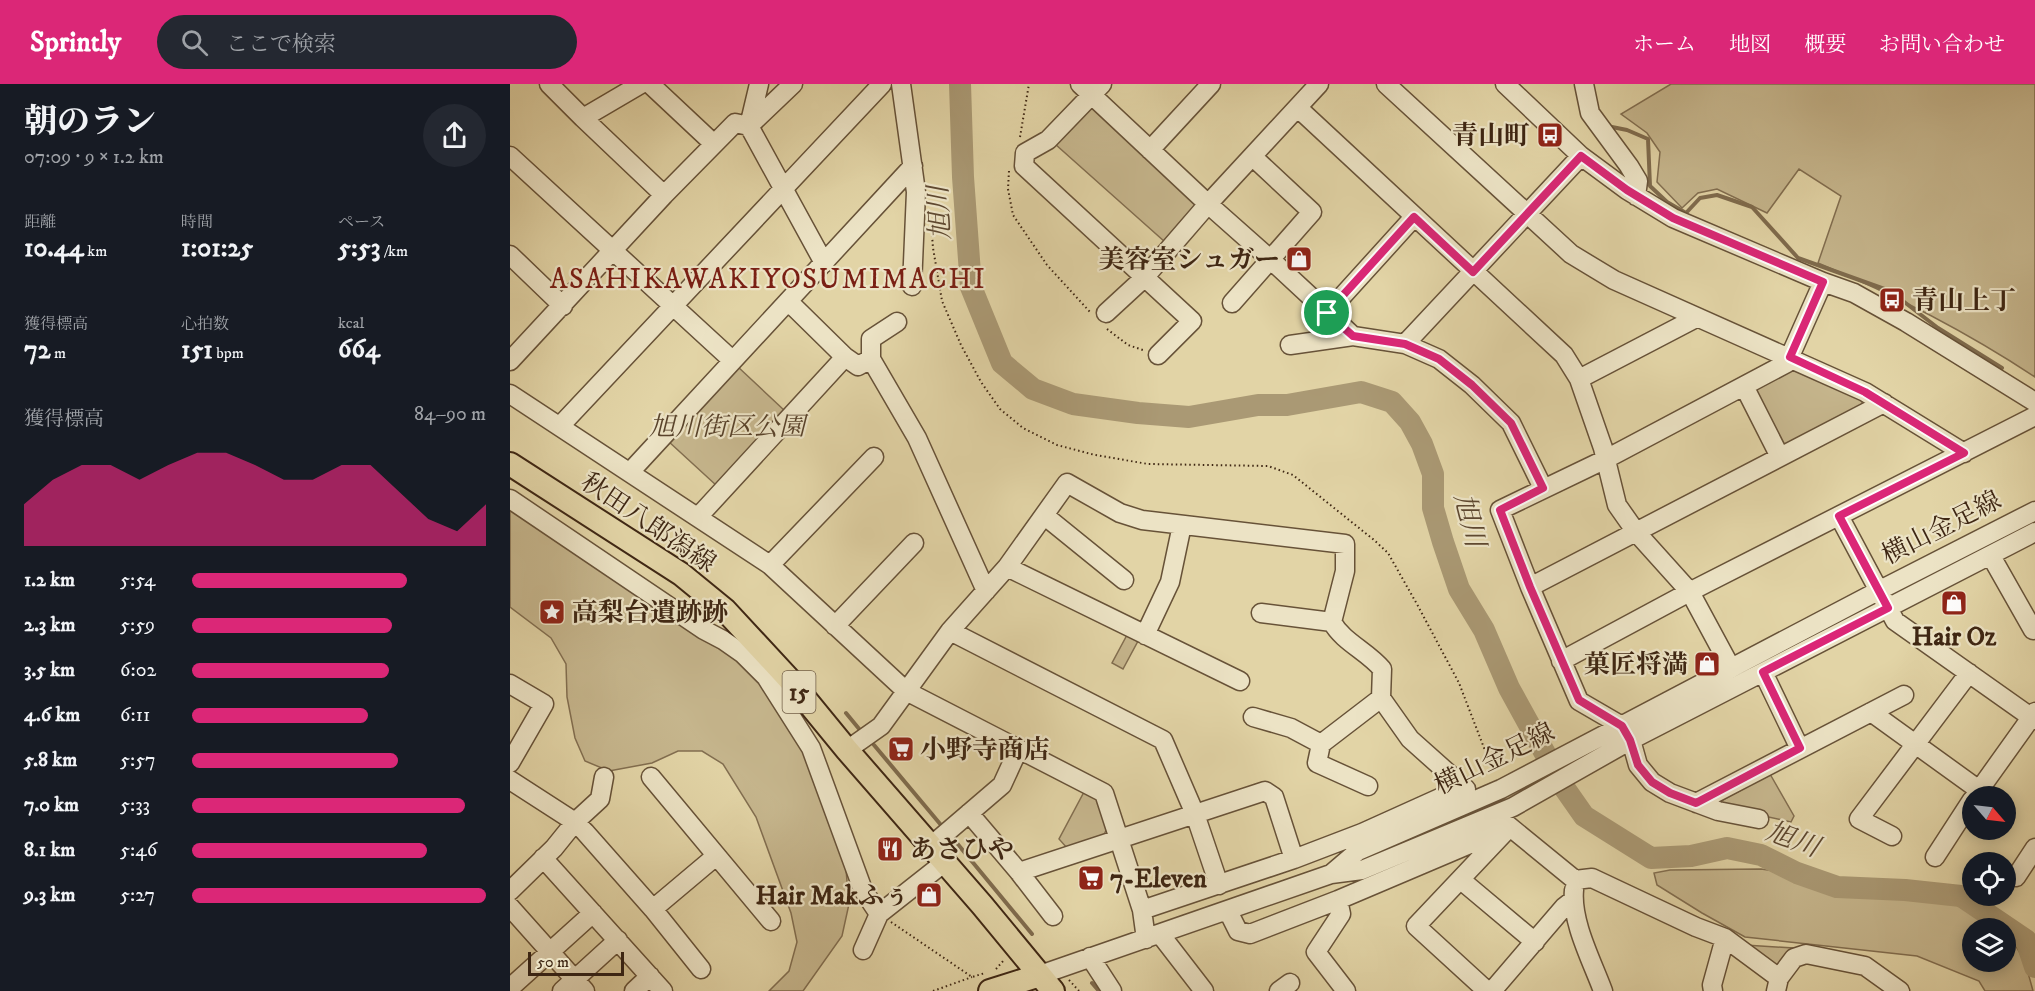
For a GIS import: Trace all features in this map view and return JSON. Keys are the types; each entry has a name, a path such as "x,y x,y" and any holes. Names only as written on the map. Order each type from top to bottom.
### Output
{"main road":[{"name":"秋田八郎潟線","path":"510,464 681,574 725,610 788,678 847,750 938,853 1038,982"},
{"name":"横山金足線","path":"990,991 1038,982"}],"street":[{"path":"549,84 664,195"},
{"path":"583,118 641,84"},
{"path":"650,84 714,144"},
{"path":"759,84 749,126 824,263"},
{"path":"749,126 793,84"},
{"path":"560,426 882,84"},
{"path":"901,84 916,192 912,286"},
{"path":"1150,150 1210,84"},
{"path":"1100,317 1144,278 1208,204 1319,84"},
{"path":"1386,84 1571,254 1614,280 1865,392 1964,453"},
{"path":"1505,84 1581,156 1636,196 1673,218 1854,293 1906,322 2035,402"},
{"path":"1584,84 1590,113 1638,181 1636,196"},
{"path":"1158,355 1192,321 1024,166 1025,153 1048,140 1091,88 1150,150 1353,336"},
{"path":"1298,108 1564,356 1579,379 1606,459 1617,505 1636,532 1689,592 1731,668"},
{"path":"510,361 664,195 735,123 749,126"},
{"path":"510,156 732,360"},
{"path":"1405,344 1581,156"},
{"path":"1232,303 1312,212 1253,157"},
{"path":"630,472 913,166"},
{"path":"1327,313 1414,217"},
{"path":"510,255 563,306"},
{"path":"1759,819 1718,811 1670,793 1652,782 1638,765 1626,733 1579,700 1530,587 1500,510 1606,459 1787,363 1823,282"},
{"path":"789,302 845,357 858,366 871,359"},
{"path":"1579,379 1696,318"},
{"path":"897,322 871,339 871,359 917,438 986,591"},
{"path":"1290,345 1353,336 1405,344 1439,359 1472,385 1511,423 1543,488"},
{"path":"698,517 845,357"},
{"path":"1744,386 1780,457"},
{"path":"510,394 770,566 906,691 1104,793 1153,937 1204,991"},
{"path":"1530,587 1884,403"},
{"path":"1561,661 1689,592 2035,416"},
{"path":"770,566 874,457"},
{"path":"847,750 880,726 950,631 1007,567 1067,483 1120,513 1142,520 1345,544 1345,571 1332,622 1338,633 1373,658 1382,669 1381,698 1410,739 1465,788 1362,833 1294,859 1142,910"},
{"path":"510,499 704,630 723,640 743,654 766,677 811,748 863,890 879,914"},
{"name":"横山金足線","path":"1038,982 1090,957 1330,874 1362,870 1509,819 1610,752 1626,733 1731,668 2035,511"},
{"path":"1045,516 1124,580"},
{"path":"1839,516 1895,621 2034,717 1982,786"},
{"path":"1144,635 1170,582 1182,525"},
{"name":"横山金足線","path":"1330,874 1358,851 1763,672 2035,532"},
{"path":"835,626 914,543"},
{"path":"1990,556 2033,630 2035,629"},
{"path":"1007,567 1240,681"},
{"path":"1261,614 1332,622"},
{"path":"950,631 1163,740 1195,814 1219,885"},
{"path":"1763,672 1800,748"},
{"path":"1892,836 1859,819 1969,673"},
{"path":"510,684 544,704 510,763"},
{"path":"1696,803 1904,695"},
{"path":"1368,786 1317,763 1320,744 1381,698"},
{"path":"1871,712 1964,786"},
{"path":"1253,717 1291,728 1320,744"},
{"path":"863,950 879,914 938,853 969,813 1002,785 1018,750"},
{"path":"510,891 600,799 604,777"},
{"path":"651,777 771,921"},
{"path":"510,780 575,822 653,909 701,969"},
{"path":"1019,872 1265,791 1274,797 1294,859"},
{"path":"969,813 1053,916"},
{"path":"1935,857 1962,815"},
{"path":"1486,991 1416,926 1461,880 1509,819"},
{"path":"1509,819 1575,880 1592,878 1696,927 1725,938 1778,984 1794,958 1806,954 1865,966 1900,991"},
{"path":"1228,911 1238,931 1250,934 1338,900 1509,819"},
{"path":"2016,877 2035,848"},
{"path":"653,909 716,856"},
{"path":"543,858 663,991"},
{"path":"1461,880 1535,942"},
{"path":"1575,880 1573,900 1576,916 1603,991"},
{"path":"1338,900 1341,914 1316,952 1346,991"},
{"path":"1492,991 1564,907 1573,900"},
{"path":"510,907 550,952 574,987 618,940"},
{"path":"510,988 593,913"},
{"path":"1713,991 1712,985 1725,938"},
{"path":"1090,957 1112,991"},
{"path":"634,991 650,976"}],"path":[{"path":"1025,153 1019,144 1029,84"},
{"path":"1009,164 1008,189 1013,215 1047,265 1128,345 1158,355"},
{"path":"931,216 933,249 942,302 981,382 1000,409 1023,428 1057,445 1095,455 1148,464 1269,466 1293,475 1388,553 1459,683 1491,766"},
{"path":"879,914 972,977"},
{"path":"933,991 996,970 1004,960 1038,982"}],"green space":[{"path":"1671,84 2035,84 2035,377 1929,315 1818,263 1841,196 1799,169 1767,213 1717,189 1698,193 1682,208 1657,182 1660,152 1647,133 1621,114"},
{"path":"1091,107 1194,200 1196,209 1165,242 1055,144"},
{"name":"旭川街区公園","path":"737,366 785,411 717,486 668,441"},
{"path":"1792,369 1862,398 1862,407 1785,448 1754,393 1757,386"},
{"path":"510,506 704,636 746,668 769,694 812,766 845,858 849,904 842,936 803,991 769,991 789,971 797,942 791,913 756,817 723,764 702,751 678,751 652,763 609,771 585,761 575,738 567,697 566,664 551,638 510,607"},
{"path":"1127,635 1138,641 1123,669 1112,663"},
{"path":"1770,774 1794,816 1791,822 1723,807 1721,801"},
{"path":"1084,792 1098,799 1107,828 1103,837 1067,848 1059,839"},
{"path":"1761,869 1782,872 1828,894 1953,903 1981,918 1962,918 1962,972 2016,972 2016,948 2026,967 2033,991 1985,991 1979,981 1917,956 1745,937 1657,885 1654,873 1670,870"},
{"path":"1745,945 1793,948 1782,965 1771,966"}],"waterway":[{"name":"旭川","path":"960,84 963,177 971,287 1002,363 1033,389 1073,404 1189,417 1258,405 1287,405 1361,392 1392,402 1410,422 1422,444 1433,474 1433,508 1459,589 1484,630 1509,688 1563,786 1584,816 1651,858 1691,856 1727,848 1761,855 1797,873 1837,887 1905,890 1961,896 2026,940 2035,967"},
{"path":"1607,126 1627,130 1648,139 1650,186 1667,202 1686,213 1700,198 1717,195 1752,207 1798,258 1890,291 1938,328 2002,368"},
{"path":"846,713 860,730"},
{"path":"874,745 941,825"},
{"path":"951,836 1032,934"},
{"path":"1092,983 1099,991"}],"place":[{"name":"青山町","path":"1550,135"},
{"name":"美容室シュガー","path":"1299,259"},
{"name":"青山上丁","path":"1892,300"},
{"name":"Hair Oz","path":"1954,603"},
{"name":"高梨台遺跡跡","path":"552,612"},
{"name":"菓匠将満","path":"1707,664"},
{"name":"小野寺商店","path":"901,749"},
{"name":"あさひや","path":"890,849"},
{"name":"7-Eleven","path":"1091,878"},
{"name":"Hair Makふぅ","path":"929,895"}],"district":[{"name":"ASAHIKAWAKIYOSUMIMACHI","path":"768,278"}],"route":[{"path":"1581,156 1627,190 1673,218 1823,282 1790,357 1865,392 1964,453 1839,516 1888,608 1763,672 1800,748 1696,803 1670,793 1652,782 1638,765 1630,740 1622,726 1579,700 1530,587 1500,510 1543,488 1511,423 1472,385 1439,359 1405,344 1353,336 1327,313 1414,217 1473,272 1581,156"}]}
